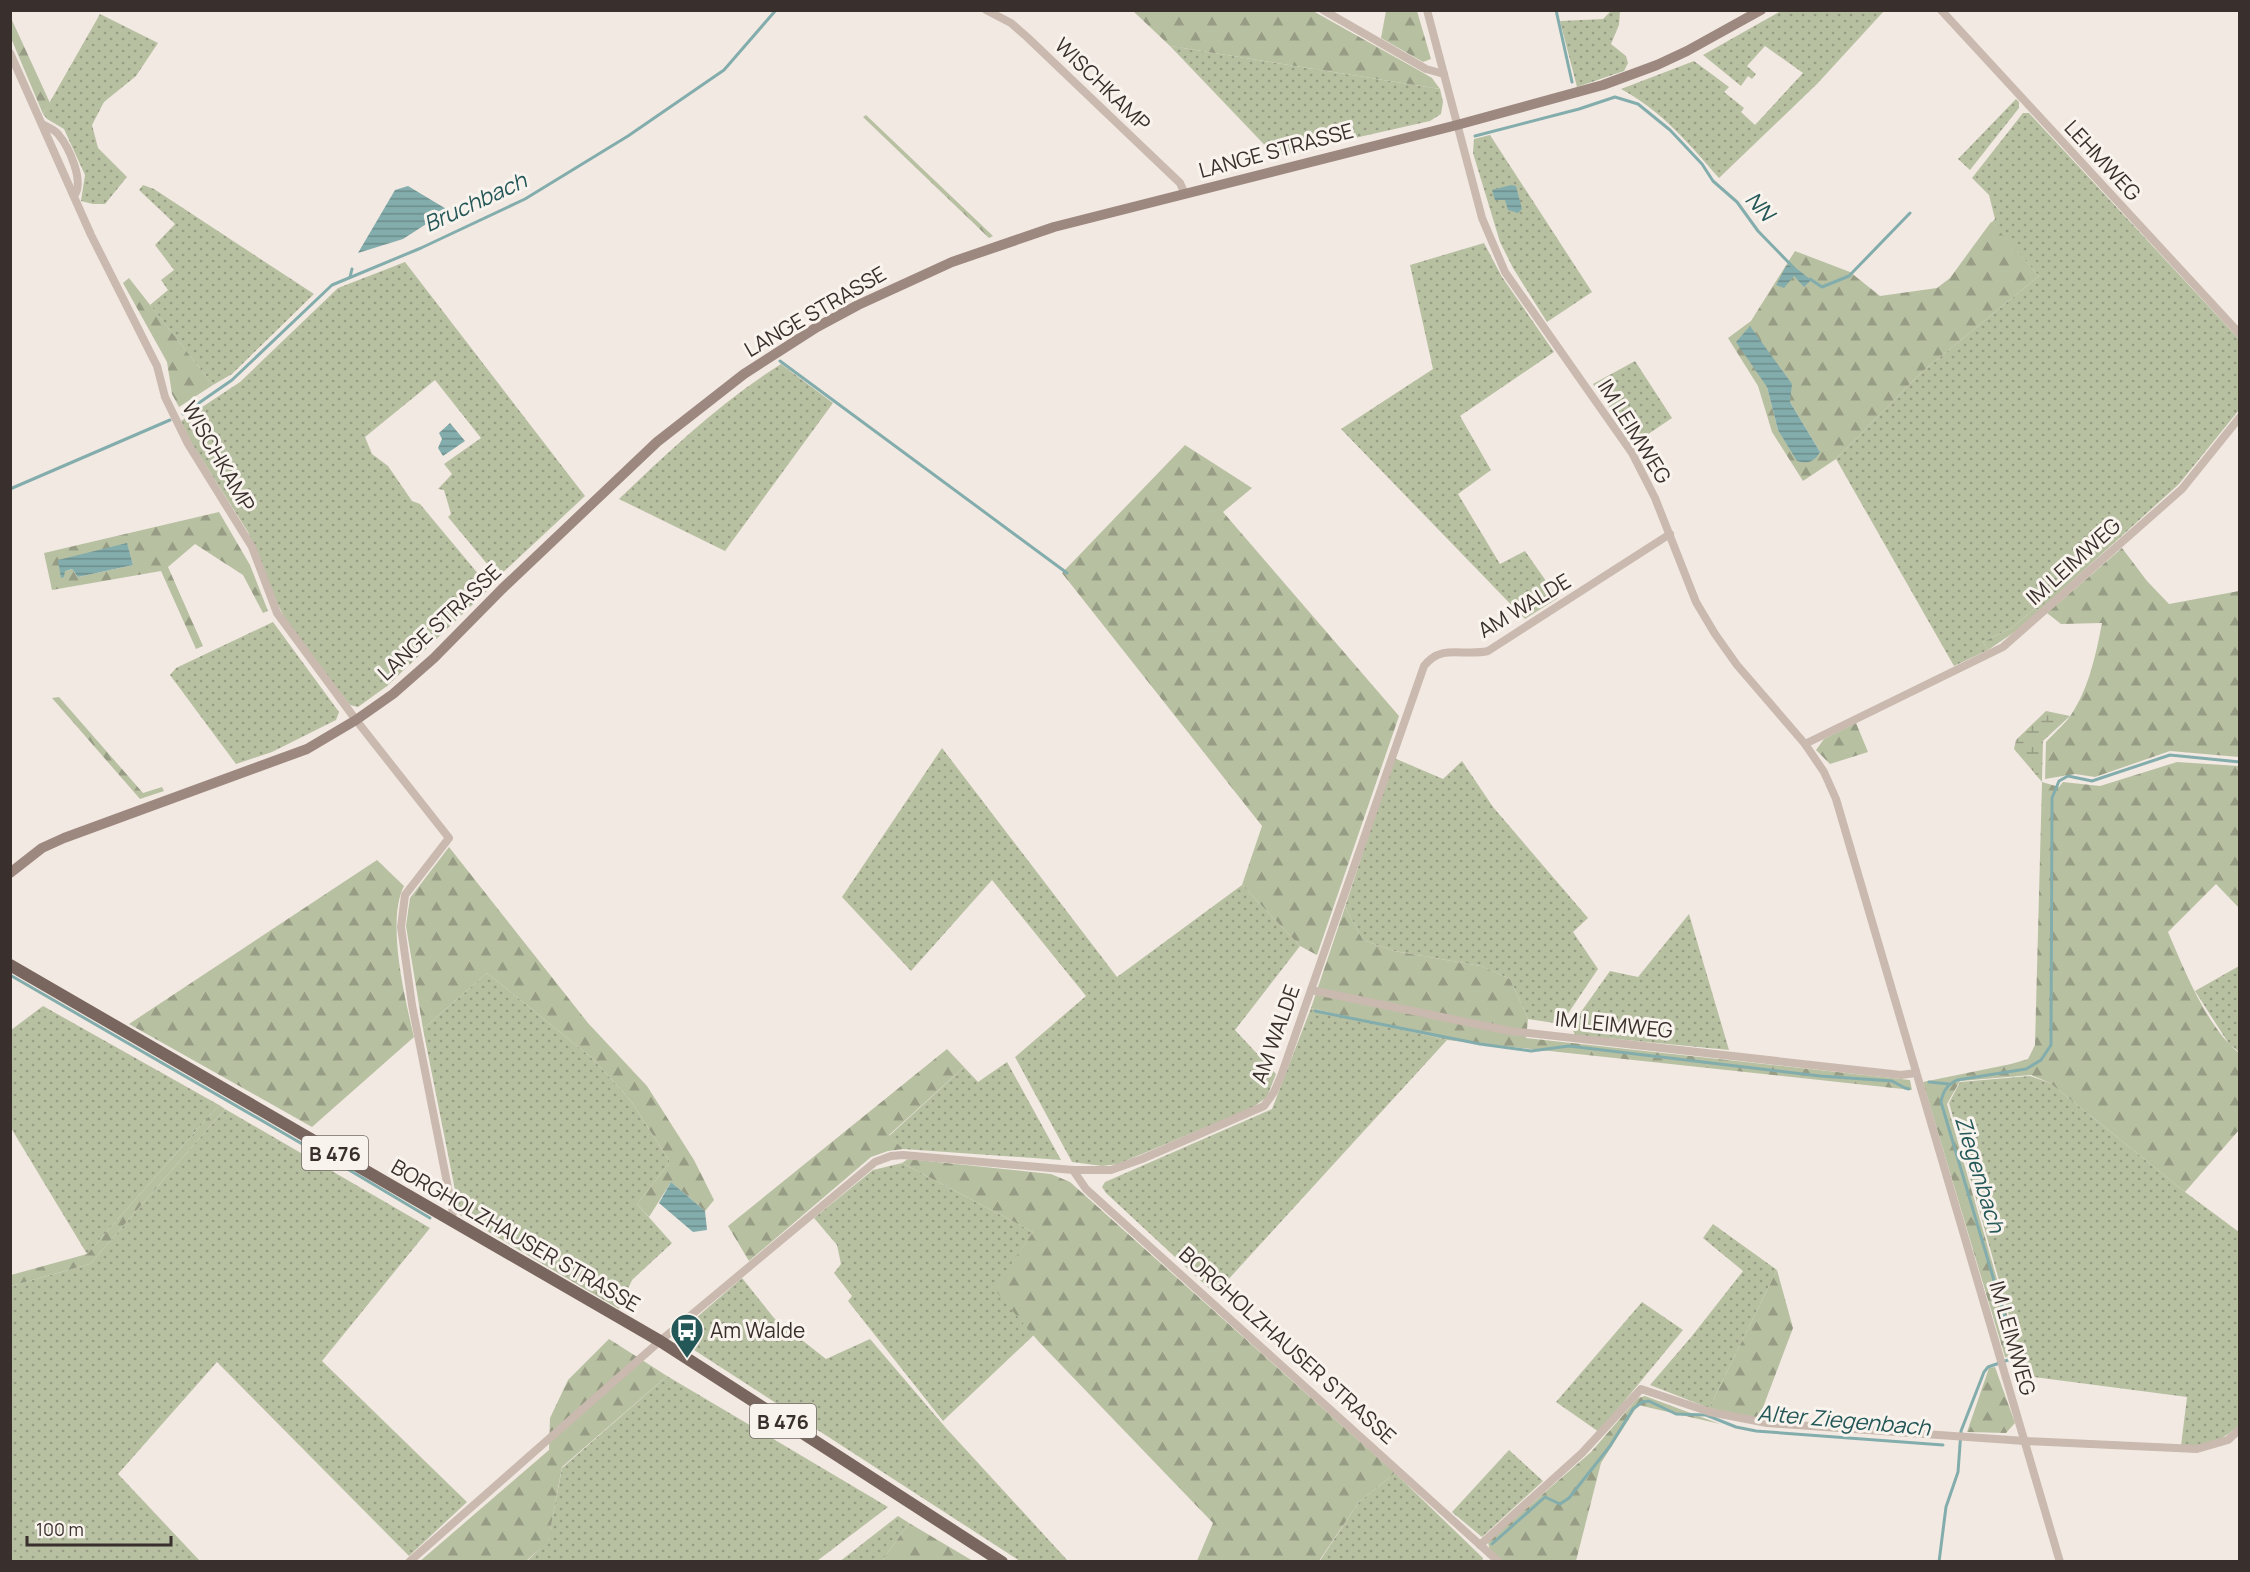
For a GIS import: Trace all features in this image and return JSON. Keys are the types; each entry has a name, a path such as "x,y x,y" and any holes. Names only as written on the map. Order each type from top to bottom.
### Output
{"main road":[{"name":"BORGHOLZHAUSER STRASSE","path":"10,966 660,1341 1002,1562"}],"street":[{"name":"WISCHKAMP","path":"987,10 1011,23 1027,37 1176,179 1185,194"},
{"path":"1323,10 1426,69 1444,74"},
{"name":"IM LEIMWEG","path":"1426,10 1482,219 1505,272 1632,453 1655,498 1696,602 1715,634 1737,665 1805,744 1824,772 1836,799 2060,1562"},
{"name":"LANGE STRASSE","path":"10,873 42,848 64,838 307,749 356,720 393,694 434,658 502,589 657,442 744,374 817,327 899,285 990,248 1054,227 1457,125 1558,98 1640,72 1713,38 1761,10"},
{"name":"LEHMWEG","path":"1941,10 2240,334"},
{"name":"WISCHKAMP","path":"10,53 91,235 157,366 165,397 188,444 252,547 278,613 356,720 449,838 405,895 401,927 412,1005 453,1213 450,1220"},
{"name":"WISCHKAMP","path":"42,124 57,132 79,178 77,194 74,196"},
{"name":"IM LEIMWEG","path":"1805,744 2003,647 2182,489 2240,417"},
{"name":"AM WALDE","path":"660,1341 874,1162 891,1156 903,1155 1073,1170 1111,1170 1142,1159 1264,1106 1270,1100 1281,1076 1424,666 1440,652 1477,654 1488,651 1670,534"},
{"name":"IM LEIMWEG","path":"1311,990 1510,1031 1901,1075 1916,1073"},
{"name":"BORGHOLZHAUSER STRASSE","path":"1073,1170 1086,1189 1499,1562"},
{"path":"409,1562 660,1341"},
{"path":"1480,1545 1582,1454 1641,1389 1710,1412 1767,1423 2025,1441 2197,1449 2228,1440 2240,1429"}],"green space":[{"path":"1133,11 1313,11 1432,78 1440,89 1170,46"},
{"path":"1386,11 1417,11 1431,59 1423,62 1381,38"},
{"path":"1611,11 1620,11 1619,25 1611,44 1626,56 1628,63 1624,71 1577,87 1560,21 1603,19"},
{"path":"1781,11 1884,11 1817,84 1719,178 1662,118 1621,89 1694,61 1729,87 1724,92 1744,108 1741,112 1755,125 1803,73 1765,46 1747,66 1756,74 1752,79 1748,76 1741,86 1703,55"},
{"path":"100,14 158,43 136,76 104,102 92,125 98,148 127,177 105,204 93,204 81,201 85,175 64,129 43,114"},
{"path":"11,18 50,103 43,114 11,38"},
{"path":"1170,46 1440,89 1443,102 1441,114 1430,121 1275,156"},
{"path":"2016,99 2019,102 2019,108 1970,170 1958,159"},
{"path":"2023,113 2029,113 2239,339 2239,410 2179,484 2040,610 2034,609 2013,627 1983,642 1988,650 1954,666 1836,459 1922,372 2039,276 1991,223 1995,219 1989,195 1972,178"},
{"path":"866,115 993,236 989,238 863,117"},
{"path":"1490,135 1592,292 1547,322 1513,268 1500,242 1473,153 1474,139"},
{"path":"143,185 154,189 314,294 232,374 213,385 150,305 168,290 161,280 174,270 155,245 175,224 139,190"},
{"path":"1991,222 2039,276 1922,372 1836,459 1803,481 1772,432 1758,386 1728,338 1751,321 1795,251 1850,272 1880,296 1937,288 1950,278","holes":["1767,387 1790,402 1820,452 1778,430"]},
{"path":"1484,243 1502,277 1554,352 1460,416 1491,470 1458,494 1500,564 1525,551 1558,598 1525,619 1341,429 1433,369 1410,265"},
{"path":"405,262 585,496 498,577 448,517 451,514 444,490 438,489 452,474 444,464 481,438 435,380 365,437 372,454 388,466 412,501 420,504 490,588 387,686 358,707 350,705 289,626 248,532 191,442 181,421 240,382 338,288"},
{"path":"129,278 213,385 179,407 172,394 167,362 123,283"},
{"path":"1635,361 1672,418 1635,443 1593,384"},
{"path":"781,364 833,403 725,551 619,499 717,410"},
{"path":"1185,445 1252,488 1223,512 1399,716 1317,955 1300,946 1242,885 1262,826 1062,573"},
{"path":"219,512 250,565 268,611 263,613 243,575 195,544 168,567 203,646 196,649 161,571 52,590 44,553","holes":["127,544 133,565 78,577 72,569 65,571"]},
{"path":"2122,548 2147,581 2169,604 2239,591 2239,757 2170,751 2095,777 2075,774 2045,779 2046,742 2068,719 2083,694 2102,623 2061,624 2047,613"},
{"path":"2034,609 2040,610 2016,631 1988,650 1983,642 2013,627"},
{"path":"273,622 339,712 336,720 272,752 236,764 170,675 176,668"},
{"path":"59,697 143,793 162,787 164,791 140,799 52,698"},
{"path":"2046,711 2070,716 2043,741 2042,782 2014,749 2016,740"},
{"path":"1856,723 1868,752 1830,764 1816,750 1824,739"},
{"path":"942,748 1117,977 1242,885 1300,946 1235,1030 1276,1074 1267,1097 1252,1108 1118,1164 1102,1166 1072,1162 1015,1057 1086,996 992,880 911,971 842,897"},
{"path":"1394,758 1443,779 1462,761 1493,807 1588,918 1573,932 1598,969 1561,1024 1528,1019 1510,979 1481,966 1394,951 1363,940 1345,907"},
{"path":"2177,762 2239,766 2239,908 2216,884 2168,932 2197,997 2216,1028 2239,1053 2239,1130 2185,1192 2050,1083 2031,1075 1960,1081 1947,1104 2020,1360 2005,1357 1923,1082 2028,1059 2035,1045 2042,782 2059,787 2063,782 2100,786"},
{"path":"449,847 588,1023 647,1086 694,1160 714,1200 705,1211 671,1182 649,1217 637,1204 670,1162 631,1101 592,1058 487,973 423,1029 406,926 410,898"},
{"path":"377,860 404,886 399,901 397,939 402,982 414,1037 312,1127 129,1024"},
{"path":"1345,907 1363,940 1394,951 1481,966 1510,979 1528,1019 1526,1038 1910,1080 1912,1090 1447,1040 1311,1008"},
{"path":"1689,914 1729,1050 1575,1035 1571,1026 1610,971 1638,977"},
{"path":"2239,966 2239,1052 2229,1044 2195,991"},
{"path":"487,973 592,1058 631,1101 670,1162 637,1204 672,1243 632,1280 619,1309 460,1215 423,1029"},
{"path":"43,1006 219,1105 87,1254 11,1128 11,1030"},
{"path":"1311,1008 1447,1040 1215,1294 1102,1187 1105,1182 1272,1109"},
{"path":"947,1049 964,1067 889,1135 903,1149 871,1157 749,1261 728,1226"},
{"path":"1007,1062 1061,1160 903,1149 889,1136 964,1067 978,1082"},
{"path":"2030,1076 2050,1083 2185,1192 2239,1232 2239,1425 2213,1443 2190,1447 2181,1446 2187,1397 2026,1376 1949,1103 1960,1082"},
{"path":"219,1105 225,1109 90,1264 11,1286 11,1275 87,1254"},
{"path":"225,1109 430,1228 322,1361 467,1502 409,1556 217,1362 118,1474 200,1561 11,1562 11,1286 90,1264"},
{"path":"908,1159 1051,1174 1070,1182 1395,1473 1359,1502 1319,1561 1197,1561 1213,1523 1039,1342 994,1289 1033,1232 902,1163"},
{"path":"902,1163 1033,1232 995,1289 1034,1335 943,1421 848,1301 852,1296 834,1273 841,1264 837,1245 814,1218 873,1170"},
{"path":"1713,1224 1777,1270 1709,1408 1650,1385 1743,1271 1703,1238"},
{"path":"1777,1270 1793,1328 1759,1418 1709,1408"},
{"path":"742,1278 774,1318 826,1359 870,1339 946,1428 1068,1561 1020,1561 674,1337"},
{"path":"1642,1302 1683,1330 1599,1432 1556,1402"},
{"path":"609,1339 667,1376 562,1467 548,1542 526,1561 419,1562 549,1450 550,1418 568,1380"},
{"path":"1995,1367 2015,1423 2006,1433 1967,1432 1989,1368"},
{"path":"667,1376 888,1507 817,1561 526,1562 548,1541 562,1468"},
{"path":"1645,1396 1720,1424 1638,1405 1601,1463 1576,1561 1502,1561 1490,1551 1488,1542 1591,1452 1638,1398"},
{"path":"1509,1450 1543,1481 1482,1537 1452,1512"},
{"path":"1395,1473 1483,1558 1482,1562 1319,1562 1359,1502"},
{"path":"898,1516 909,1523 882,1561 839,1562"},
{"path":"909,1523 973,1561 882,1561"}],"water":[{"path":"1511,185 1516,186 1522,209 1518,213 1508,210 1505,200 1495,200 1492,190"},
{"path":"408,186 448,210 403,239 358,253 395,190"},
{"path":"1791,264 1811,280 1804,287 1794,276 1784,288 1776,285 1786,266"},
{"path":"1750,326 1792,384 1790,402 1820,452 1810,461 1797,461 1778,430 1767,387 1736,342"},
{"path":"450,423 465,441 443,456 438,448 442,439 439,433"},
{"path":"127,543 133,565 78,577 72,569 65,571 64,577 61,578 58,560"},
{"path":"671,1182 705,1211 707,1230 693,1232 659,1203"}],"waterway":[{"name":"Bruchbach","path":"183,414 232,380 332,285 421,248 525,199 628,136 724,70 776,10"},
{"path":"1556,10 1572,82"},
{"name":"NN","path":"1475,136 1579,109 1615,97 1638,104 1670,130 1702,164 1713,181 1737,202 1758,231 1792,266"},
{"name":"NN","path":"1810,279 1822,287 1849,276 1910,213"},
{"name":"Bruchbach","path":"350,277 352,269"},
{"path":"780,361 1067,573"},
{"name":"Bruchbach","path":"10,489 170,420"},
{"name":"Ziegenbach","path":"1939,1562 1946,1507 1958,1472 1961,1431 1984,1372 1988,1367 2011,1359 2015,1351 1941,1102 1946,1089 1957,1080 2026,1069 2041,1060 2051,1045 2052,798 2059,781 2068,776 2092,781 2170,755 2240,762"},
{"path":"10,975 323,1156"},
{"path":"1315,1011 1480,1044 1531,1051 1569,1046 1820,1076 1892,1081 1909,1089"},
{"path":"1929,1082 1949,1084"},
{"path":"339,1164 430,1218"},
{"name":"Alter Ziegenbach","path":"1492,1544 1545,1497 1560,1504 1569,1498 1610,1446 1633,1409 1642,1402 1649,1401 1676,1414 1706,1415 1736,1427 1756,1431 1943,1445"}],"place":[{"name":"Am Walde","path":"687,1359"}]}
